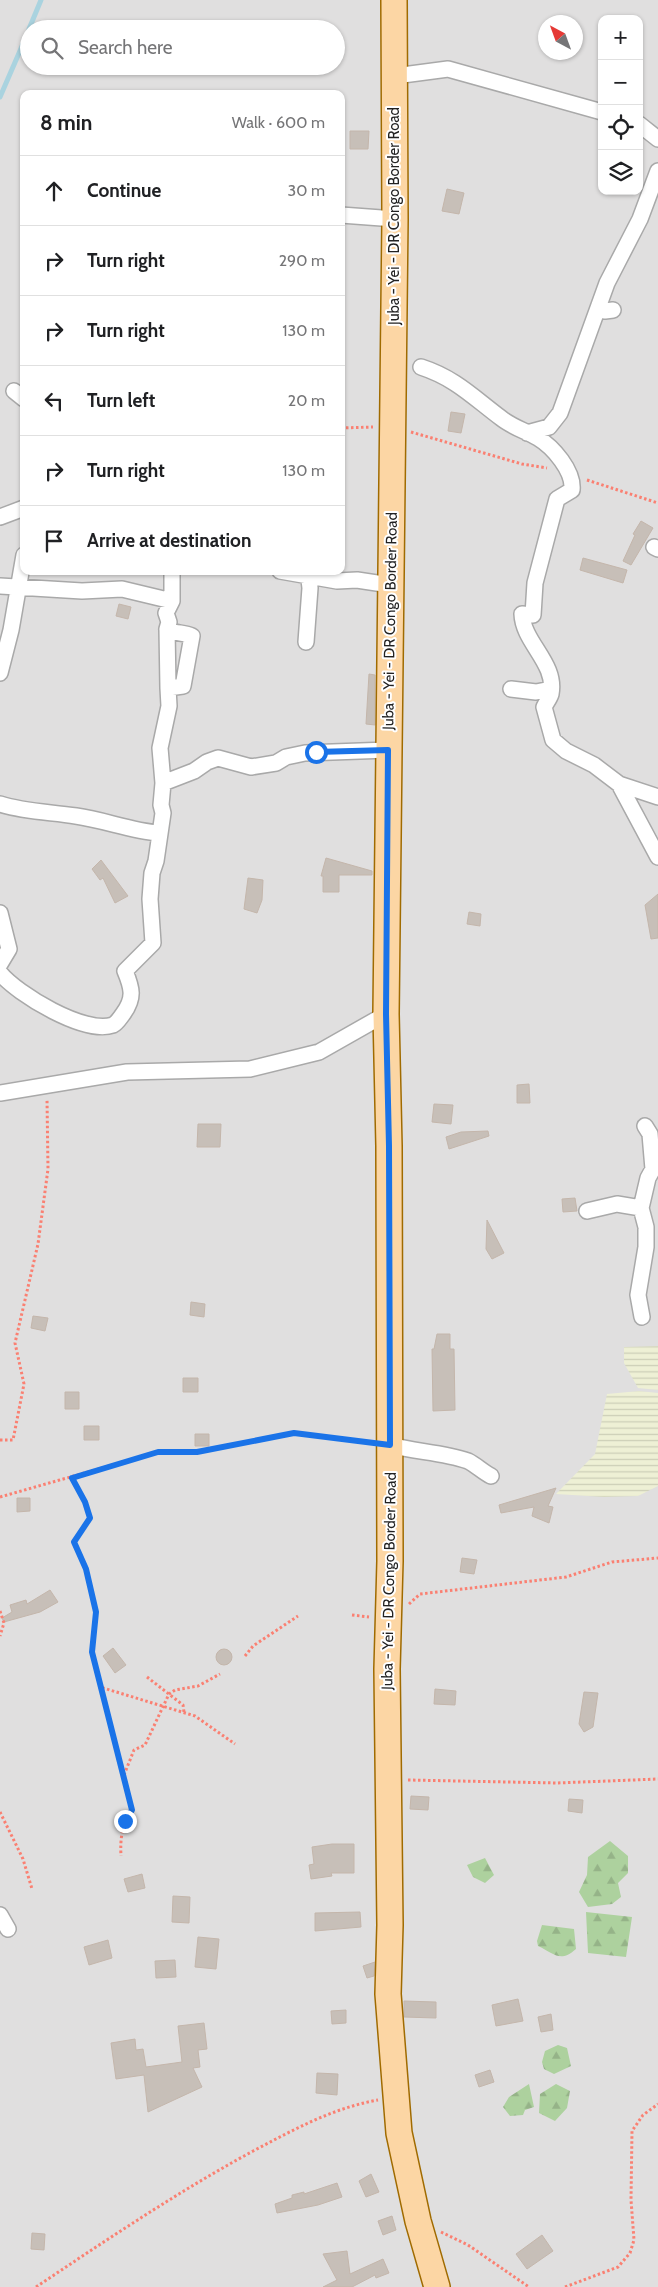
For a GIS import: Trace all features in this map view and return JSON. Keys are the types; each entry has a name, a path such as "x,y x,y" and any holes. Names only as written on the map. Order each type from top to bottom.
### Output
{"main road":[{"name":"Juba - Yei - DR Congo Border Road","path":"394,0 395,219 386,1014 389,1156 390,1445 387,1779 388,1994 399,2133 418,2221 437,2287"}],"street":[{"path":"395,76 448,69 598,111"},
{"path":"643,127 656,136"},
{"path":"528,434 549,428 566,400 605,310 607,283 640,219 658,170"},
{"path":"345,215 395,219"},
{"path":"421,366 461,385 501,418 539,439 565,464 569,473 572,490 557,499 535,583 533,615 522,614 522,624 549,672 551,694 544,708 553,740 566,751 594,765 619,784 658,797"},
{"path":"546,446 552,436 554,421"},
{"path":"0,517 20,510"},
{"path":"0,673 20,575"},
{"path":"0,973 22,993 72,1020 106,1026 115,1024 131,1004 131,987 125,971 153,943 150,899 152,874 156,861 163,813 161,805 163,782 160,748 169,706 167,629 169,622 166,613 172,601 172,575"},
{"path":"306,642 310,588 308,575"},
{"path":"312,575 338,581 382,582 390,584"},
{"path":"0,586 82,591 122,589 172,601"},
{"path":"167,629 172,633 184,632 192,636 183,686 168,688"},
{"path":"511,689 536,692 551,689"},
{"path":"163,782 194,771 207,762 218,758 251,767 276,763 286,757 305,753 388,750"},
{"path":"619,784 658,857"},
{"path":"0,804 15,809 101,820 120,827 160,833"},
{"path":"0,913 9,949 0,964"},
{"path":"0,1093 127,1072 250,1068 319,1052 386,1014"},
{"path":"642,1317 638,1295 646,1247 646,1227 641,1208 648,1178 655,1169 650,1134 646,1126"},
{"path":"587,1211 617,1204 641,1208"},
{"path":"390,1445 408,1450 452,1456 469,1462 491,1476"},
{"path":"0,1916 8,1929"}],"path":[{"path":"345,428 392,426 522,464 569,473 658,503"},
{"path":"0,1440 13,1440 24,1384 15,1343 38,1244 48,1169 46,1086"},
{"path":"0,1497 158,1452 197,1452 294,1433 390,1445"},
{"path":"72,1478 85,1502 90,1518 74,1542 86,1569 96,1612 92,1652 132,1810 125,1821 120,1837 121,1856"},
{"path":"352,1615 378,1619 404,1608 420,1594 560,1578 612,1562 658,1558"},
{"path":"0,1611 4,1623 0,1636"},
{"path":"245,1656 253,1646 298,1616"},
{"path":"123,1776 129,1766 134,1750 145,1745 169,1694 175,1690 198,1686 220,1674"},
{"path":"147,1677 183,1705 184,1712"},
{"path":"100,1687 195,1716 235,1744"},
{"path":"387,1779 548,1783 658,1779"},
{"path":"0,1812 24,1858 32,1889"},
{"path":"36,2287 210,2174 306,2123 354,2105 395,2097"},
{"path":"565,2287 618,2268 630,2253 634,2240 631,2200 632,2131 643,2115 658,2104"},
{"path":"418,2221 468,2245 529,2287"}],"shaded area":[{"path":"0,0 658,0 658,2287 0,2287"}],"green space":[{"path":"658,1346 658,1390 638,1388 624,1363 624,1347"},
{"path":"639,1391 658,1393 658,1486 638,1496 604,1497 556,1494 595,1454 607,1394"},
{"path":"610,1841 628,1856 628,1873 618,1883 621,1897 612,1904 588,1907 579,1892 587,1875 588,1857"},
{"path":"485,1858 494,1875 485,1883 473,1877 467,1865"},
{"path":"586,1912 632,1917 626,1957 588,1953"},
{"path":"542,1925 574,1929 576,1949 566,1956 557,1956 538,1946 537,1941"},
{"path":"558,2045 567,2048 571,2066 554,2074 544,2069 542,2062 545,2051"},
{"path":"529,2084 534,2107 525,2110 523,2115 510,2116 503,2107 509,2097"},
{"path":"556,2084 570,2091 567,2108 555,2121 539,2113 540,2094"}],"building":[{"path":"350,131 369,131 368,149 350,149"},
{"path":"447,189 464,193 459,214 442,211"},
{"path":"451,412 465,414 461,433 448,431"},
{"path":"641,521 653,528 631,565 623,561 635,535 633,534"},
{"path":"583,558 627,570 623,583 580,570"},
{"path":"119,604 131,607 128,619 116,616"},
{"path":"369,674 375,675 375,725 366,724"},
{"path":"326,858 372,871 372,875 339,875 339,892 323,892 323,876 321,876"},
{"path":"101,860 128,896 115,903 103,878 100,880 92,869"},
{"path":"248,878 263,880 262,900 257,913 244,909"},
{"path":"658,894 658,938 651,939 645,905"},
{"path":"469,912 481,914 480,926 467,924"},
{"path":"529,1084 530,1103 517,1103 517,1085"},
{"path":"434,1104 453,1105 451,1124 432,1122"},
{"path":"198,1124 221,1124 220,1147 197,1147"},
{"path":"488,1131 489,1136 449,1149 446,1137 461,1132"},
{"path":"575,1198 577,1211 563,1212 562,1199"},
{"path":"487,1220 504,1253 492,1259 486,1249"},
{"path":"191,1302 205,1304 204,1317 190,1315"},
{"path":"33,1316 48,1318 45,1331 31,1328"},
{"path":"437,1334 450,1334 450,1349 454,1349 455,1410 433,1411 432,1349 434,1349"},
{"path":"183,1378 198,1378 198,1392 183,1392"},
{"path":"65,1392 79,1392 79,1409 65,1409"},
{"path":"84,1426 99,1426 99,1440 84,1440"},
{"path":"195,1434 209,1434 209,1446 195,1446"},
{"path":"556,1488 548,1506 553,1507 549,1523 532,1516 534,1507 501,1513 499,1505"},
{"path":"17,1498 30,1498 30,1511 17,1512"},
{"path":"462,1558 477,1560 474,1574 460,1572"},
{"path":"50,1590 58,1602 40,1612 4,1622 2,1618 12,1612 10,1605 26,1600 27,1604"},
{"path":"113,1648 126,1665 115,1673 103,1656"},
{"path":"224,1649 230,1651 232,1657 230,1663 224,1665 218,1663 216,1657 218,1651"},
{"path":"435,1689 456,1691 455,1705 434,1704"},
{"path":"584,1692 598,1693 593,1727 584,1732 579,1724"},
{"path":"411,1796 429,1797 428,1810 410,1809"},
{"path":"569,1799 583,1800 582,1813 568,1811"},
{"path":"332,1844 354,1844 354,1873 331,1873 332,1876 311,1879 309,1865 314,1864 312,1847"},
{"path":"142,1874 145,1888 128,1892 124,1879"},
{"path":"173,1896 190,1897 189,1923 172,1922"},
{"path":"360,1912 361,1927 315,1931 315,1913"},
{"path":"198,1937 219,1939 216,1969 195,1967"},
{"path":"108,1940 112,1958 89,1965 84,1947"},
{"path":"175,1960 176,1977 156,1978 155,1961"},
{"path":"375,1962 374,1976 367,1978 363,1966"},
{"path":"518,1999 523,2021 496,2026 492,2005"},
{"path":"404,2001 436,2002 436,2018 404,2017"},
{"path":"346,2010 346,2023 332,2024 331,2011"},
{"path":"551,2014 553,2030 541,2032 538,2017"},
{"path":"204,2023 207,2049 198,2050 200,2067 193,2068 202,2087 148,2112 144,2075 116,2079 111,2043 135,2039 136,2050 143,2049 146,2067 182,2062 178,2026"},
{"path":"490,2070 494,2082 479,2087 475,2075"},
{"path":"317,2073 338,2074 337,2095 316,2093"},
{"path":"371,2174 379,2192 366,2197 359,2181"},
{"path":"337,2183 342,2197 318,2205 277,2213 275,2204 292,2198 292,2195 304,2192 304,2194"},
{"path":"392,2216 396,2230 383,2235 378,2221"},
{"path":"32,2233 45,2234 44,2250 31,2249"},
{"path":"542,2235 553,2251 527,2269 516,2254"},
{"path":"347,2251 350,2274 383,2259 389,2273 376,2278 375,2275 352,2287 323,2287 337,2280 323,2254"}],"waterway":[{"path":"33,20 41,0"},
{"path":"0,97 20,51"}],"route":[{"path":"125,1821 132,1810 92,1652 96,1612 86,1569 74,1542 90,1518 85,1502 72,1478 158,1452 197,1452 294,1433 390,1445 389,1146 386,1014 388,750 316,752"}]}
